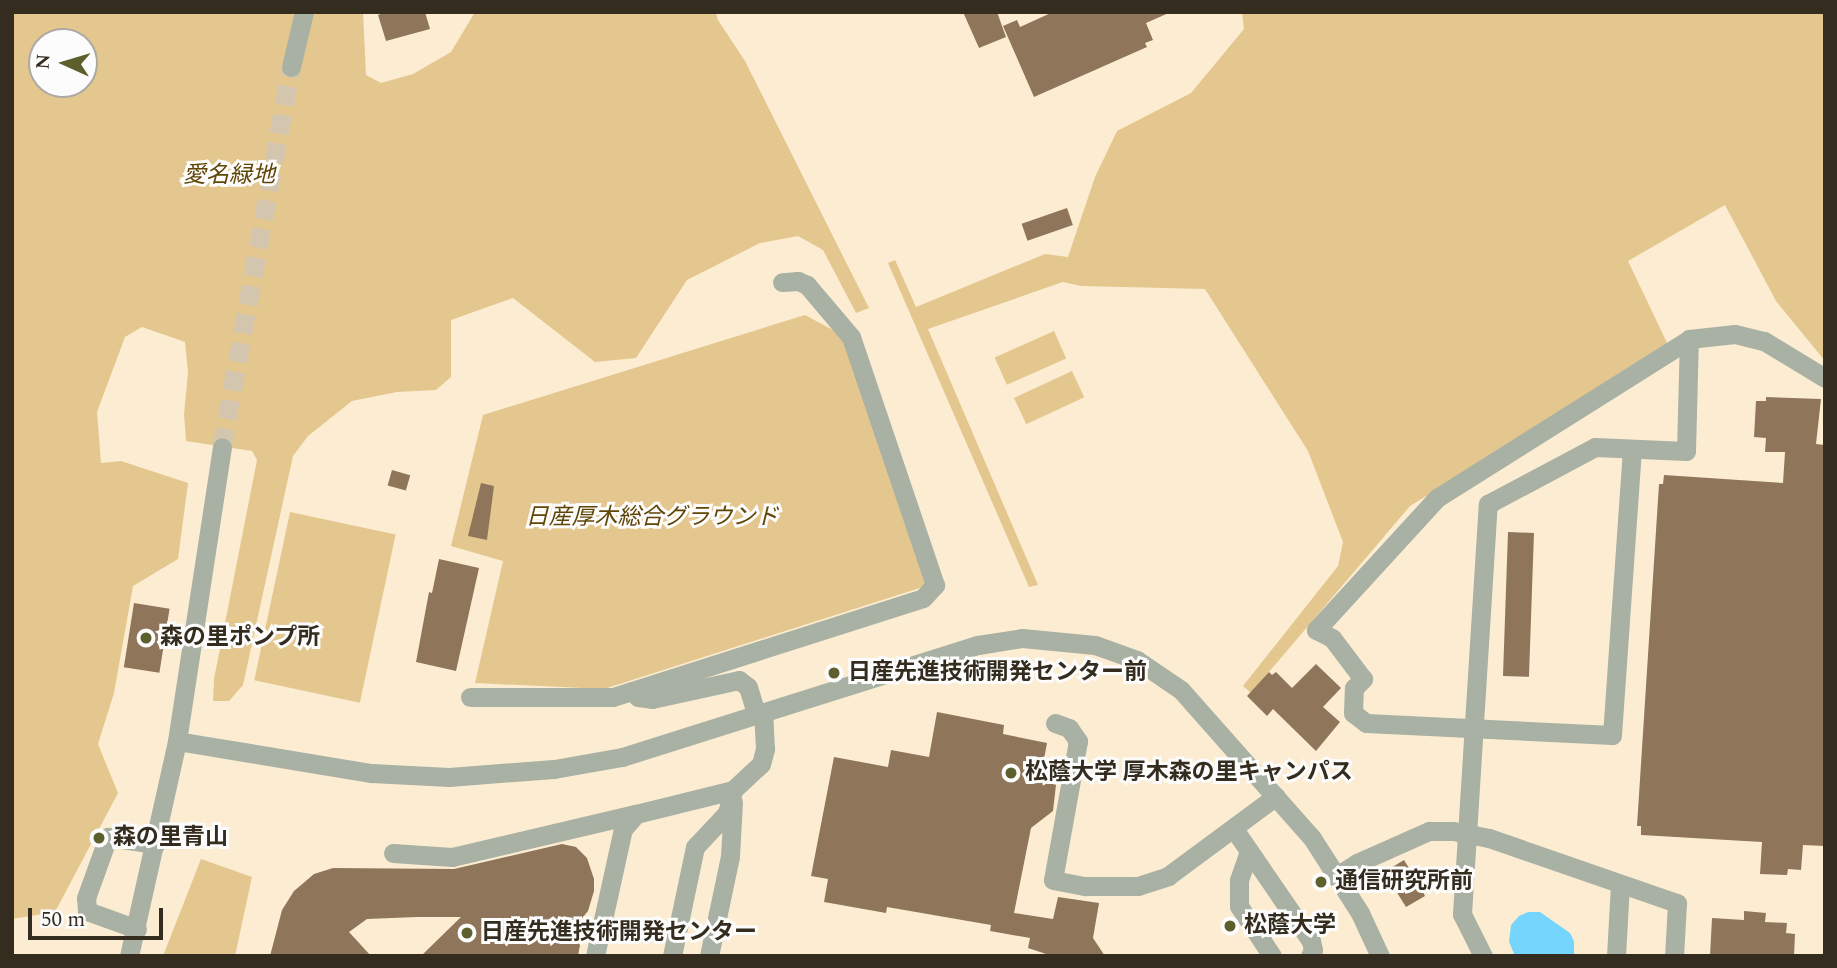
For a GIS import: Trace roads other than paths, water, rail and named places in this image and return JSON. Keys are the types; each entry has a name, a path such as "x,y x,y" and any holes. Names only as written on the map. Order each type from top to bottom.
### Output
{"street":[{"path":"291,67 304,12"},
{"path":"470,697 592,698 632,691 911,603 923,598 935,585 851,337 807,285 798,281 782,282"},
{"path":"1632,449 1612,735 1366,723 1353,713 1353,688 1363,679 1332,638 1316,629 1437,498 1689,339 1735,334 1764,341 1825,378"},
{"path":"1483,956 1462,914 1465,833 1488,504 1595,447 1685,451 1689,339"},
{"path":"129,956 177,741 222,447"},
{"path":"177,741 337,768 449,777 554,769 622,757 760,716 978,645 1022,638 1095,645 1137,660 1181,690 1312,838 1338,875 1380,956"},
{"path":"393,853 452,857 636,814 733,790 761,764 765,749 760,716 748,687 738,680 652,699 638,697 632,691"},
{"path":"1055,723 1069,728 1077,741 1053,880 1085,886 1138,886 1168,876 1276,796"},
{"path":"672,956 695,847 727,813 733,790"},
{"path":"709,956 730,856 733,790"},
{"path":"595,956 618,843 623,829 636,814"},
{"path":"1234,829 1311,942 1314,954"},
{"path":"1338,875 1366,858 1429,831 1465,833 1489,838 1677,903 1674,956"},
{"path":"137,929 87,911 86,898 108,836 155,844"},
{"path":"1249,851 1239,880 1239,906 1272,956"},
{"path":"1616,956 1620,885"}],"water":[{"path":"1528,912 1540,912 1570,933 1574,941 1574,956 1515,956 1509,942 1511,925 1519,916"}],"tunnel":[{"path":"222,447 291,67"}],"place":[{"name":"森の里ポンプ所","path":"146,638"},
{"name":"日産先進技術開発センター前","path":"834,673"},
{"name":"松蔭大学 厚木森の里キャンパス","path":"1011,773"},
{"name":"森の里青山","path":"99,838"},
{"name":"通信研究所前","path":"1321,882"},
{"name":"松蔭大学","path":"1230,926"},
{"name":"日産先進技術開発センター","path":"467,933"}],"park label":[{"name":"愛名緑地","path":"229,176"},
{"name":"日産厚木総合グラウンド","path":"652,518"}]}
